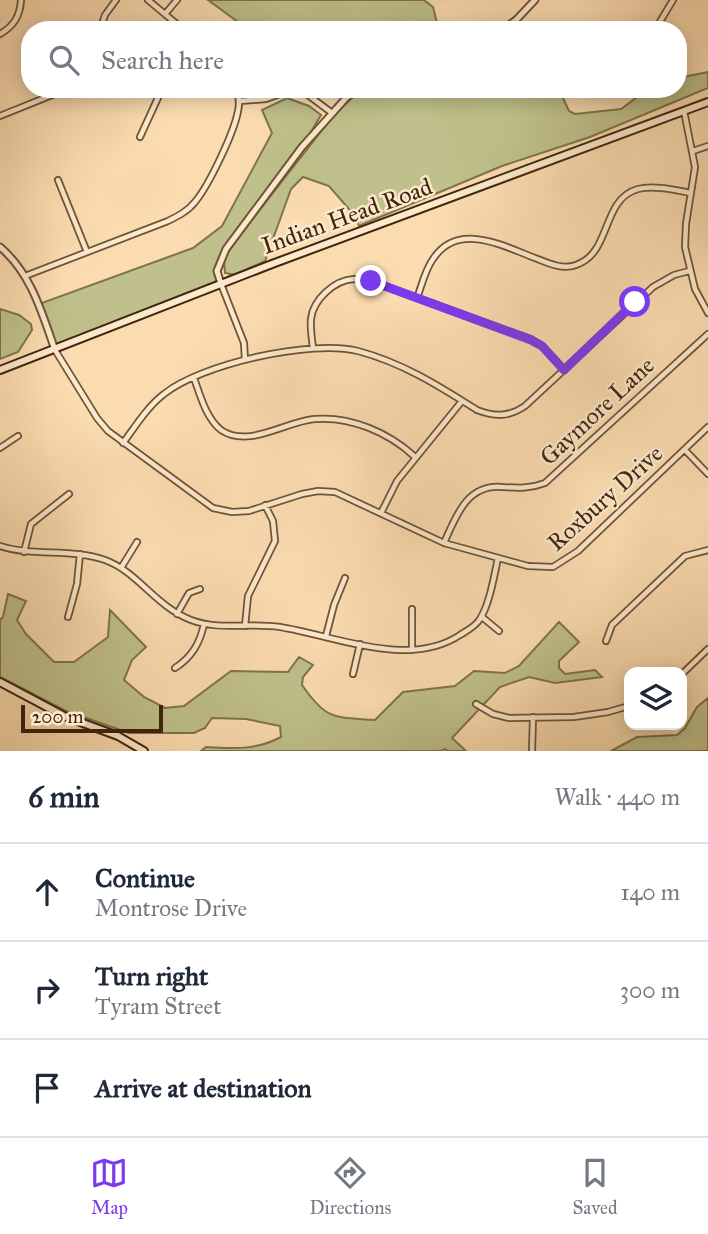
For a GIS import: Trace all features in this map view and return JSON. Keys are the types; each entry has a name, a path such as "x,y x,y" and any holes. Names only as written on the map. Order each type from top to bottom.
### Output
{"main road":[{"name":"Indian Head Road","path":"0,370 221,284 708,102"},
{"path":"0,682 64,716 118,736 144,751"}],"street":[{"path":"0,34 11,28 17,18 21,0"},
{"path":"103,21 116,0"},
{"path":"148,0 173,21"},
{"path":"165,14 177,0"},
{"path":"515,21 535,0"},
{"path":"660,21 670,1"},
{"path":"0,116 45,98"},
{"path":"140,137 158,98"},
{"path":"25,276 181,215 202,193 236,122 239,98"},
{"path":"240,101 269,98"},
{"path":"312,98 332,113"},
{"path":"245,360 244,343 217,271 226,248 302,147 348,98"},
{"path":"684,111 695,167 685,247 695,289 708,313"},
{"path":"693,151 708,146"},
{"path":"58,180 87,252"},
{"path":"417,298 433,258 454,242 465,238 480,239 549,264 574,266 592,255 600,245 613,210 628,194 638,189 691,193"},
{"path":"0,247 25,276 39,304 55,350"},
{"path":"123,443 162,395 194,377 245,360 313,348 330,347 357,351 379,358 411,370 487,414 513,414 525,406 653,287 674,275 689,271"},
{"path":"313,348 311,319 315,306 326,292 354,279 371,281 531,340 542,346 564,370"},
{"path":"308,303 315,306"},
{"name":"Gaymore Lane","path":"444,542 458,510 466,499 491,486 531,488 545,483 708,334"},
{"name":"Roxbury Drive","path":"55,350 97,418 123,443 213,508 232,512 249,511 302,494 335,492 444,542 538,568 553,567 566,560 708,427"},
{"path":"194,377 213,421 233,436 246,437 315,419 334,419 386,435 414,456"},
{"path":"381,513 397,481 414,456 462,401"},
{"path":"0,448 18,436"},
{"path":"685,450 708,474"},
{"path":"24,552 31,524 69,494"},
{"path":"246,626 248,596 275,541 273,521 265,505"},
{"path":"121,568 137,542"},
{"path":"0,546 24,552 80,554 100,558 121,568 177,614 204,624 276,626 392,650 431,649 450,642 476,625 482,617 498,558"},
{"path":"606,641 612,625 685,556 708,550"},
{"path":"68,617 77,584 80,554"},
{"path":"326,636 345,578"},
{"path":"177,614 189,593 200,589"},
{"path":"412,609 412,650"},
{"path":"482,617 499,631"},
{"path":"176,668 196,649 204,624"},
{"path":"353,674 360,644"},
{"path":"687,669 708,649"},
{"path":"476,705 493,714 509,718 595,715 624,707"},
{"path":"532,751 533,717"}],"green space":[{"path":"208,0 424,0 433,7 436,21 237,21"},
{"path":"708,72 708,88 687,97 687,76"},
{"path":"287,98 309,106 321,115 302,147 226,249 217,271 221,284 55,350 39,304 193,248 222,226 272,133 262,110"},
{"path":"353,98 563,98 569,111 575,114 621,109 636,98 684,98 590,137 502,166 359,226 355,216 329,186 303,177 291,189 265,261 235,275 225,273 224,261 228,252 332,118"},
{"path":"0,309 19,315 31,324 32,330 18,352 0,359"},
{"path":"8,594 26,601 17,620 26,634 54,662 74,662 108,637 110,610 146,647 132,660 124,680 144,697 165,708 184,706 231,671 288,672 299,657 313,665 303,677 302,685 325,711 340,717 375,720 403,692 455,686 474,671 505,673 519,666 559,622 579,642 559,661 559,668 565,674 595,670 602,677 555,683 529,677 500,687 452,738 466,751 201,751 206,747 235,748 263,744 281,737 280,726 246,719 212,718 205,728 194,733 129,733 66,711 0,677 0,620"},
{"path":"708,698 708,751 611,751 637,737 677,735 687,730 687,724 697,707"}],"route":[{"path":"371,281 531,340 542,346 564,370 635,302"}]}
